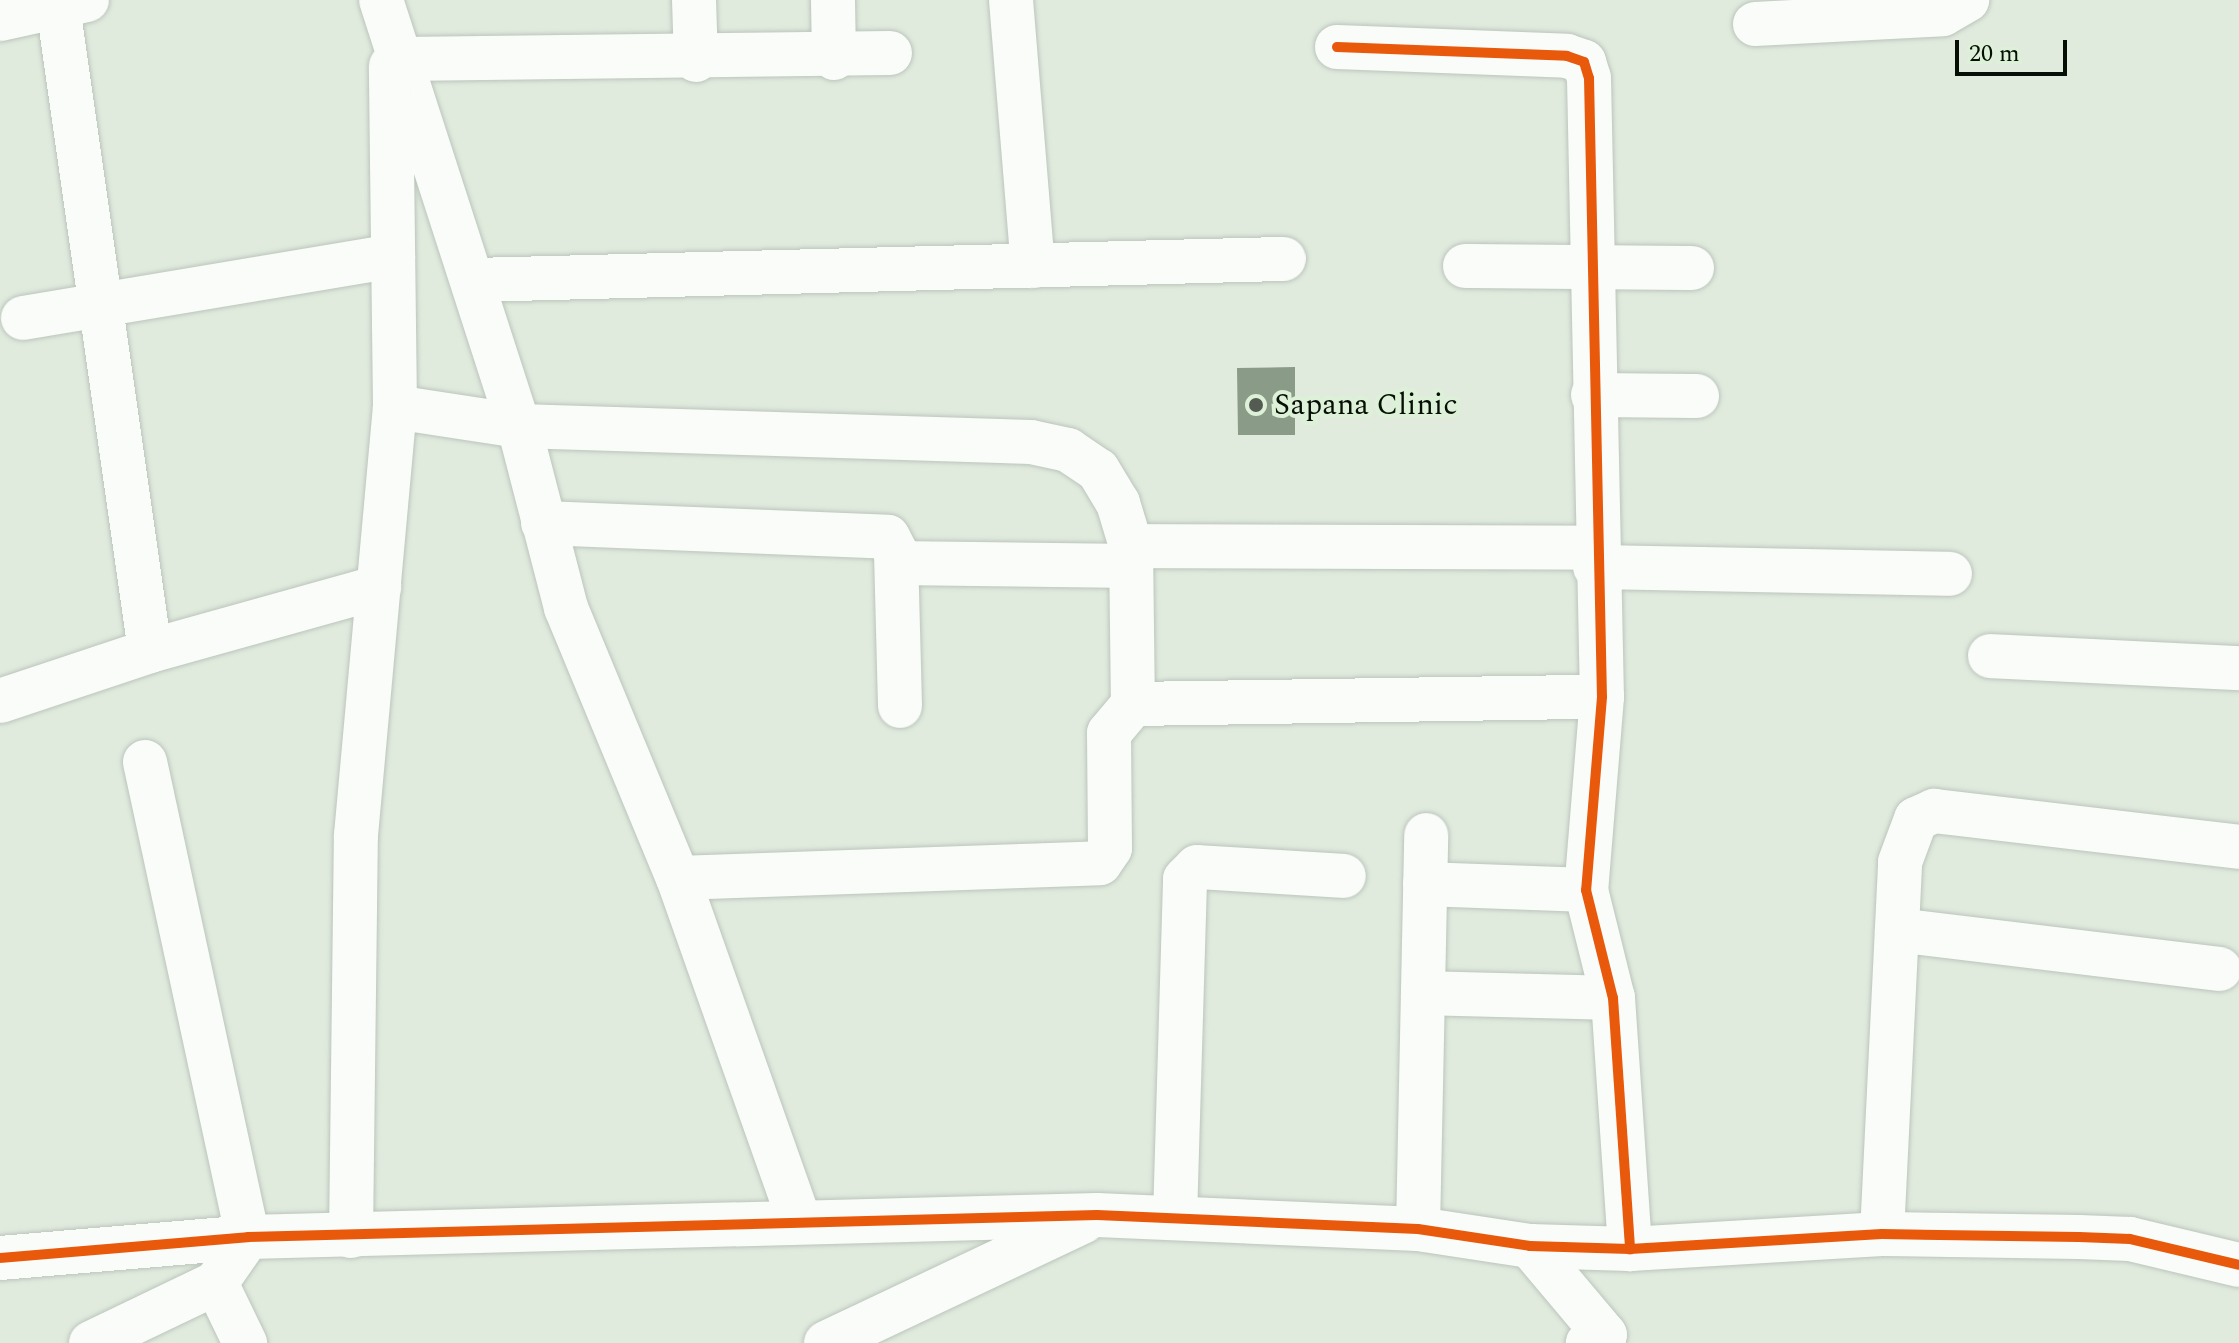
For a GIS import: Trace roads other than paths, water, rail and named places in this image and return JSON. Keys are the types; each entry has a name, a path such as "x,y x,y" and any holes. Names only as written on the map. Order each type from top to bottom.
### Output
{"street":[{"path":"694,0 696,60"},
{"path":"833,0 834,58"},
{"path":"1011,0 1033,266"},
{"path":"1755,24 1943,14 1967,0"},
{"path":"0,19 73,3 101,307 150,651"},
{"path":"391,28 696,60 834,58 890,53"},
{"path":"351,1236 356,835 395,407 391,28"},
{"path":"391,28 474,280 519,426 543,523 598,699 678,878 799,1220"},
{"path":"1337,47 1584,62 1591,267 1595,558 1602,697 1586,890 1613,998 1630,1249"},
{"path":"23,318 393,256"},
{"path":"474,280 1284,259"},
{"path":"1465,266 1692,268"},
{"path":"1593,395 1697,396"},
{"path":"395,407 519,426 1031,442 1068,450 1098,470 1118,503 1131,556 1133,704 1109,733 1110,848 1100,863 678,878"},
{"path":"543,523 867,532 888,537 897,563 900,706"},
{"path":"897,563 1131,556 1595,558 1950,574"},
{"path":"0,701 150,651 379,587"},
{"path":"1990,656 2239,668"},
{"path":"1133,704 1602,697"},
{"path":"91,1343 216,1283 248,1237 145,762"},
{"path":"1882,1234 1897,930 1905,840 1916,819 1934,811 2239,847"},
{"path":"1418,1229 1426,835"},
{"path":"1175,1218 1185,879 1197,867 1344,876"},
{"path":"1425,884 1586,890"},
{"path":"1897,930 2220,969"},
{"path":"1423,993 1613,998"},
{"path":"0,1258 248,1237 799,1220 1097,1215 1418,1229 1530,1246 1630,1249 1882,1234 2130,1239 2239,1265"},
{"path":"826,1343 896,1328 1097,1215"},
{"path":"1530,1246 1601,1340"},
{"path":"216,1283 245,1343"}],"place":[{"name":"Sapana Clinic","path":"1256,405"}]}
